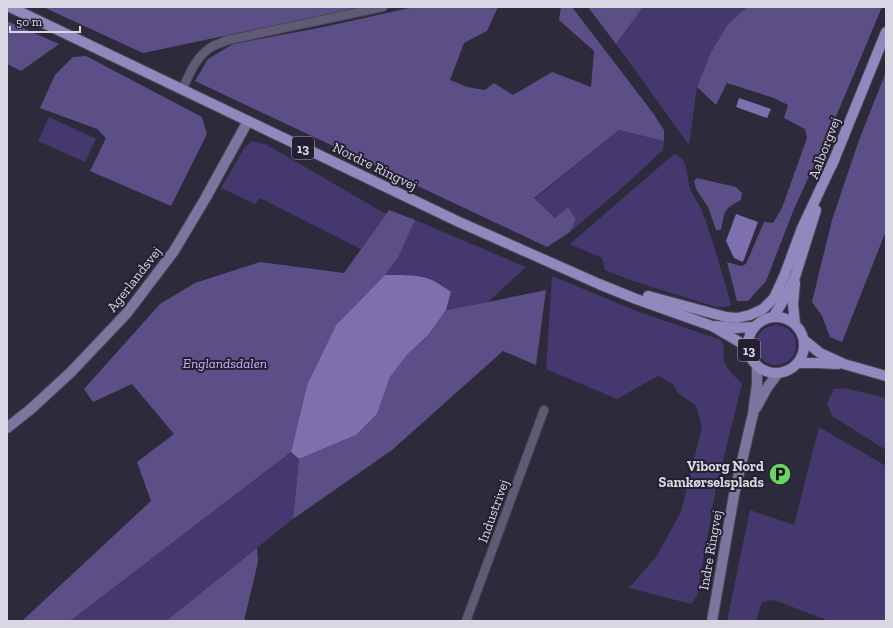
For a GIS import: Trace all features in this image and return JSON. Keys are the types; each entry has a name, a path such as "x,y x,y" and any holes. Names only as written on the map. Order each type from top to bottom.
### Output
{"main road":[{"name":"Nordre Ringvej","path":"10,7 459,222 599,284 712,326 748,347"},
{"name":"Aalborgvej","path":"773,317 795,277 813,219 834,160 886,32"},
{"name":"13","path":"599,284 726,317 737,318 750,315 763,309 774,298 785,274 802,228 834,160"},
{"name":"Aalborgvej","path":"795,277 793,304 795,324"},
{"name":"13","path":"773,317 759,322 754,327 750,333 748,347 749,354 757,366 770,373 778,373"},
{"path":"773,317 781,317 795,324"},
{"name":"13","path":"795,324 804,340"},
{"name":"Nordre Ringvej","path":"712,326 735,328 754,327"},
{"path":"778,373 789,370 798,363 804,352 804,340"},
{"path":"804,340 820,353 844,364 886,376"},
{"path":"798,363 844,364"}],"street":[{"path":"182,90 192,67 202,55 214,46 228,40 384,7"},
{"name":"Agerlandsvej","path":"7,428 32,408 71,372 127,313 174,251 248,121"},
{"name":"Indre Ringvej","path":"712,621 734,495 753,414 757,384 757,366"},
{"name":"Indre Ringvej","path":"753,414 766,388 778,373"},
{"name":"Industrivej","path":"466,621 544,410"}],"shaded area":[{"path":"643,7 747,7 728,24 711,52 697,87 689,145 616,44"},
{"path":"739,98 771,109 767,118 736,107"},
{"path":"49,117 96,139 85,162 38,141"},
{"path":"619,130 664,141 663,150 622,188 570,232 576,219 568,207 555,218 534,199"},
{"path":"252,141 267,145 386,214 361,249 260,198 255,204 221,188 245,147"},
{"path":"674,154 679,156 685,163 691,191 701,209 717,255 731,305 726,307 716,307 630,280 605,270 602,258 570,244"},
{"path":"736,214 758,222 743,262 734,258 726,241"},
{"path":"415,220 526,267 488,302 446,310 451,292 385,275 398,258"},
{"path":"385,275 415,276 434,281 451,292 446,310 429,334 407,355 390,377 377,414 356,435 299,459 291,452 307,385 336,325"},
{"path":"552,276 639,312 721,340 726,365 742,384 715,493 697,596 691,604 629,588 656,557 681,512 702,427 696,406 678,393 673,384 658,376 617,399 546,369"},
{"path":"780,325 787,328 793,334 796,345 795,353 787,362 780,365 772,365 765,362 757,353 756,341 759,334 768,326"},
{"path":"844,388 886,398 886,450 832,416 827,403 834,389"},
{"path":"819,427 886,466 886,618 883,621 829,621 774,600 762,602 756,621 727,621 750,510 794,525"},
{"path":"291,452 299,459 293,519 166,621 70,621"}],"green space":[{"path":"43,7 362,7 143,53"},
{"path":"414,7 498,7 487,31 464,43 450,80 467,87 485,90 494,83 513,95 552,72 591,87 594,51 559,20 561,7 572,7 653,113 664,130 664,141 619,130 534,198 555,218 568,207 576,219 570,232 547,247 195,81 208,59 233,44 319,28"},
{"path":"588,7 643,7 616,44"},
{"path":"747,7 882,7 832,126 794,209 766,281 748,301 737,301 727,262 741,266 746,264 764,222 773,223 782,208 807,138 805,129 784,118 788,105 774,98 727,83 716,105 697,87 711,52 728,24"},
{"path":"7,21 59,44 21,71 7,64"},
{"path":"86,56 202,117 207,134 171,206 90,171 106,138 97,129 40,108 55,75 73,57"},
{"path":"886,72 886,231 842,342 830,337 822,316 812,302 832,220 859,140"},
{"path":"697,178 736,187 742,193 741,200 728,208 726,211 721,230 716,230 708,207 696,189 694,181"},
{"name":"Englandsdalen","path":"389,210 415,220 398,258 385,275 336,325 307,385 291,452 70,621 22,621 151,501 137,462 174,434 132,384 93,402 84,389 160,304 195,283 260,262 344,273"},
{"path":"546,290 536,365 503,351 392,450 293,519 299,459 356,435 377,414 390,377 407,355 429,334 446,310"},
{"path":"257,548 258,562 244,621 166,621"}],"place":[{"name":"Viborg Nord Samkørselsplads","path":"780,474"}]}
